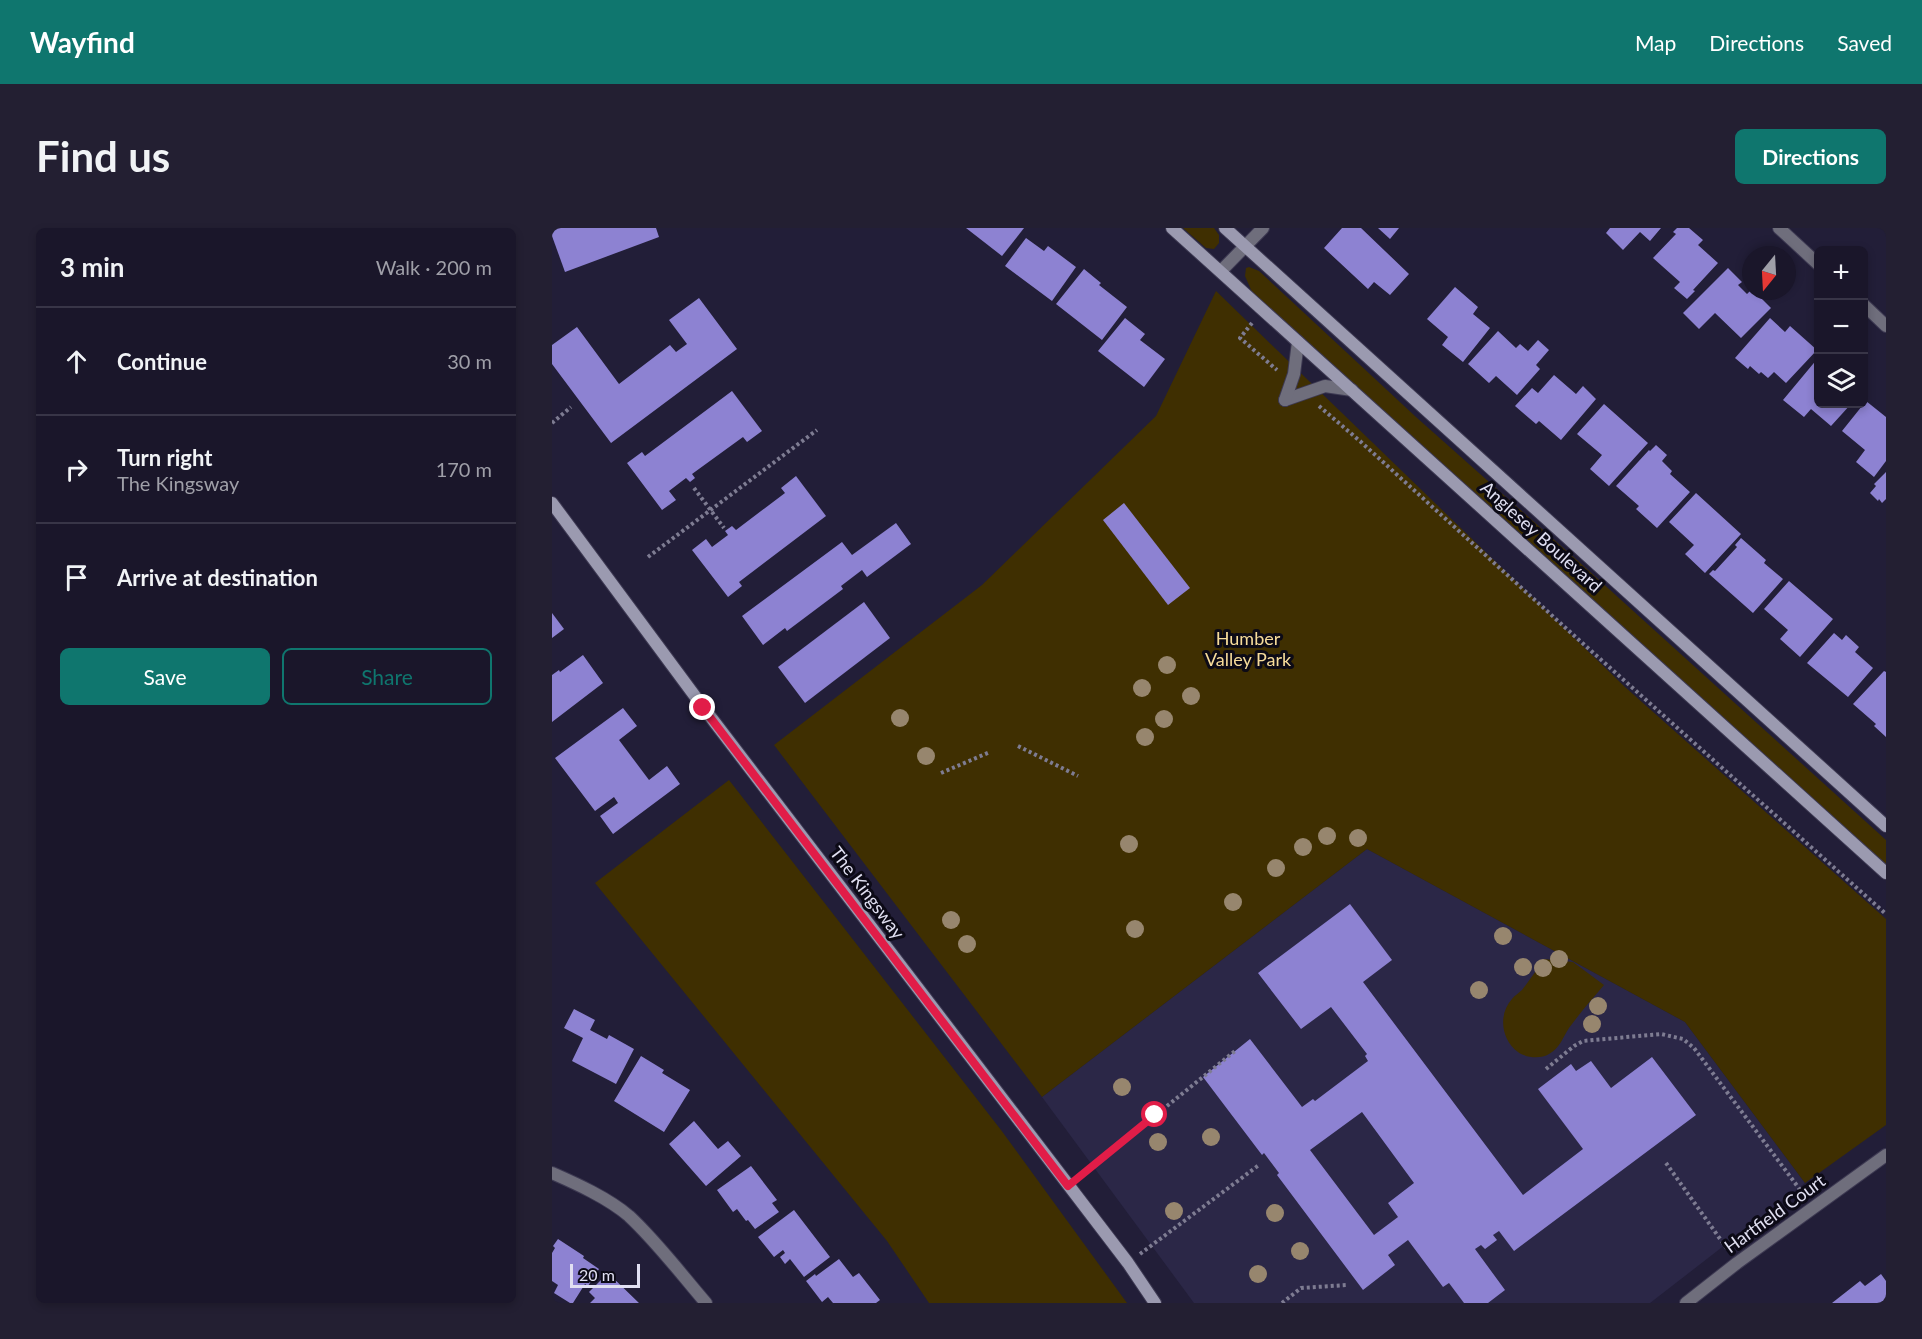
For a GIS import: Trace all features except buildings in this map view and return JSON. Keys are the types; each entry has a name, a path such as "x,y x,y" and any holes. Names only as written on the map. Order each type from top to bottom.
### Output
{"street":[{"name":"Anglesey Boulevard","path":"1172,228 1886,873"},
{"name":"Anglesey Boulevard","path":"1225,228 1886,826"},
{"path":"1221,271 1263,228"},
{"path":"1779,228 1814,260"},
{"path":"1868,310 1886,326"},
{"path":"1298,342 1294,374 1285,400 1325,386 1352,390"},
{"name":"The Kingsway","path":"552,503 672,667 1128,1263 1155,1303"},
{"name":"Hartfield Court","path":"1686,1303 1737,1263 1886,1155"},
{"path":"552,1173 583,1187 627,1215 654,1241 706,1303"}],"path":[{"path":"1255,320 1240,338 1291,383"},
{"path":"1303,393 1886,914"},
{"path":"552,423 571,407"},
{"path":"648,557 817,430"},
{"path":"693,488 724,528"},
{"path":"1018,746 1078,776"},
{"path":"941,773 990,752"},
{"path":"1546,1069 1583,1041 1661,1034 1683,1039 1694,1048 1813,1208"},
{"path":"1068,1186 1235,1051"},
{"path":"1666,1162 1737,1263"},
{"path":"1128,1263 1259,1165"},
{"path":"1282,1303 1301,1288 1347,1285"}],"shaded area":[{"path":"1367,849 1685,1022 1805,1183 1650,1303 1194,1303 1042,1097"}],"green space":[{"path":"1183,228 1214,228 1219,235 1219,243 1214,249 1206,248"},
{"path":"1246,268 1259,271 1416,417 1886,840 1886,866 1252,292 1245,276"},
{"name":"Humber Valley Park","path":"1216,291 1625,687 1886,919 1886,1125 1805,1183 1685,1022 1367,849 1042,1097 774,745 982,585 1156,416"},
{"path":"729,780 1001,1130 1127,1303 929,1303 887,1241 595,883"},
{"path":"1544,959 1573,962 1604,985 1573,1022 1553,1052 1546,1056 1529,1057 1512,1047 1505,1034 1503,1019 1508,1005"}],"route":[{"path":"703,708 1068,1186 1155,1115"}]}
